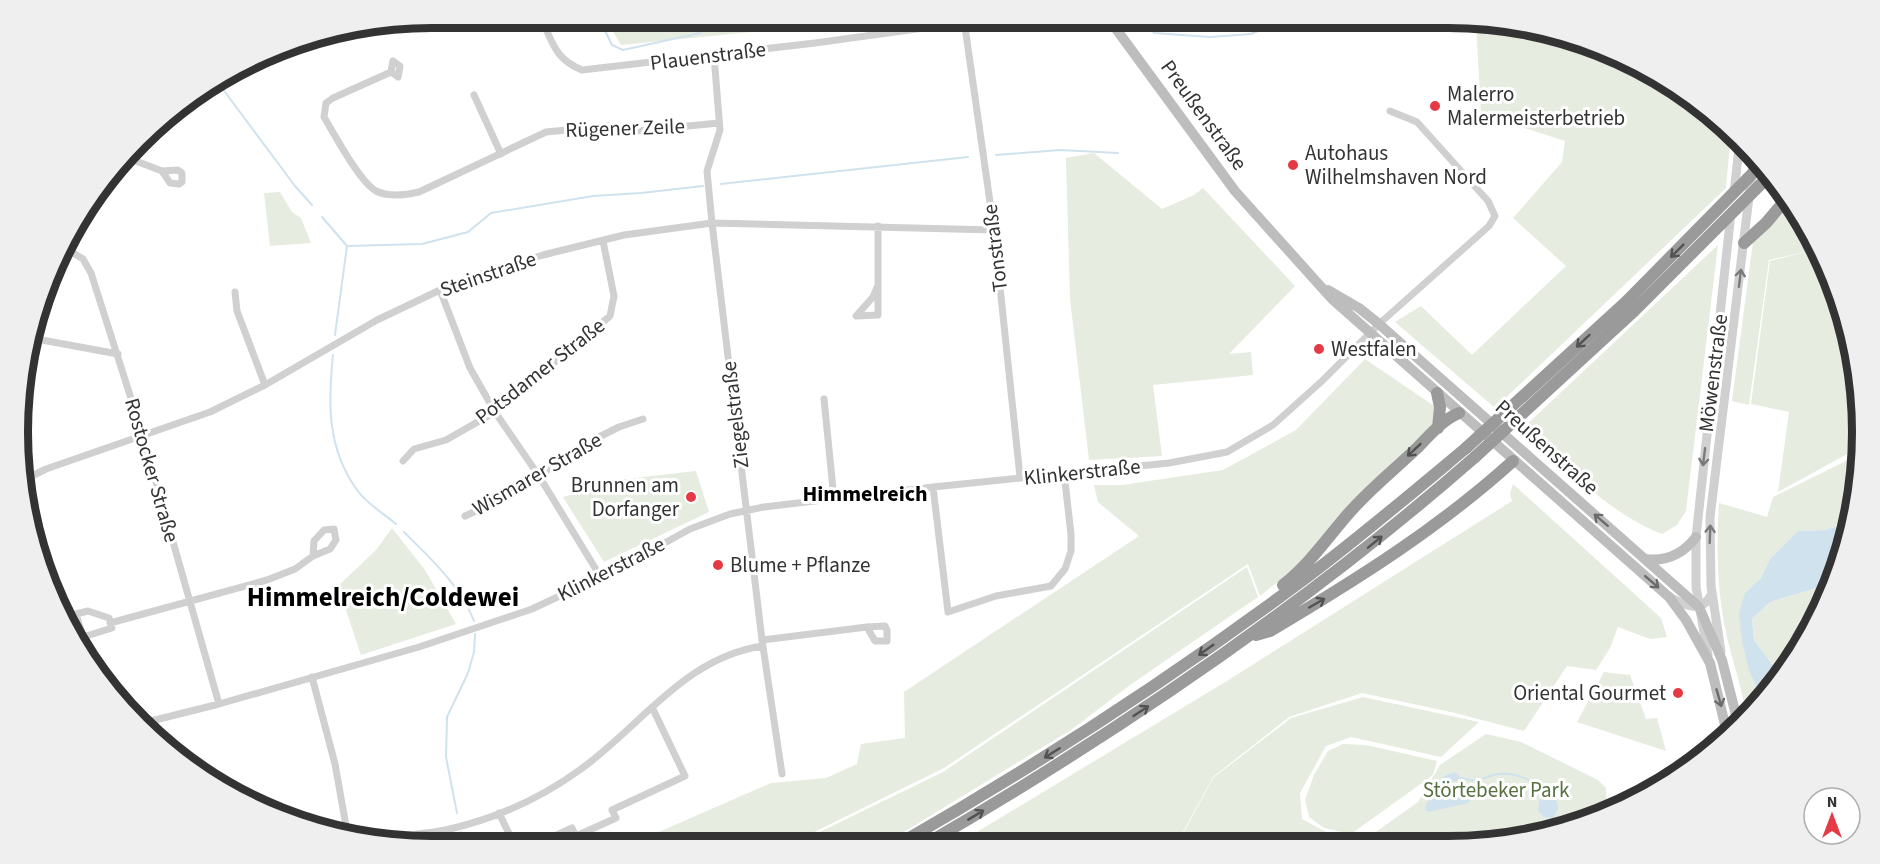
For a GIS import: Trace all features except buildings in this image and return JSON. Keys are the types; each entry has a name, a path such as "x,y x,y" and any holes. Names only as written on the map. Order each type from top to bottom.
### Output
{"highway":[{"path":"939,836 1087,746 1246,638 1340,570 1420,505 1755,171"},
{"path":"913,836 1101,722 1253,616 1471,453 1634,311 1764,181"},
{"path":"1744,243 1781,205"},
{"path":"1437,393 1440,414 1438,428"},
{"path":"1253,616 1266,599 1308,563 1350,512 1451,416 1459,413"},
{"path":"1246,638 1270,631 1379,565 1460,506 1514,460"}],"main road":[{"name":"Preußenstraße","path":"1115,28 1235,191 1336,304 1669,597 1710,663 1725,725"},
{"name":"Preußenstraße","path":"1320,285 1359,308 1379,324 1699,607 1722,660 1736,714"},
{"path":"1459,413 1477,410"},
{"path":"1514,460 1516,445"},
{"path":"1645,559 1663,559 1673,556 1686,548 1696,537"}],"street":[{"name":"Plauenstraße","path":"547,28 558,53 568,64 582,70 714,56 924,28"},
{"name":"Tonstraße","path":"968,28 994,230 1020,477"},
{"name":"Ziegelstraße","path":"714,56 720,130 707,171 762,643 782,774"},
{"name":"Rügener Zeile","path":"391,72 333,98 326,103 324,117 367,183 378,192 402,195 419,192 546,132 609,126 637,131 719,123"},
{"path":"474,94 501,154"},
{"name":"Klinkerstraße","path":"151,721 219,704 467,632 532,609 690,529 714,519 747,510 1020,477 1169,463 1227,452 1273,425 1322,381 1379,324 1489,226 1495,216 1488,201 1417,122 1390,111"},
{"name":"Möwenstraße","path":"1710,663 1699,607 1695,567 1696,537 1738,153"},
{"path":"134,160 162,171"},
{"name":"Möwenstraße","path":"1722,660 1712,593 1710,555 1712,501 1753,169"},
{"name":"Steinstraße","path":"31,476 46,469 210,412 265,385 377,320 440,290 481,274 543,255 624,235 712,223 994,230"},
{"path":"878,226 878,285 878,315 856,316 873,297 878,285"},
{"name":"Potsdamer Straße","path":"403,461 414,449 446,440 495,412 610,316 614,296 603,242"},
{"name":"Rostocker Straße","path":"71,252 83,259 91,273 118,354 219,704"},
{"path":"440,290 470,368 495,412 600,576"},
{"path":"235,292 237,311 265,385"},
{"path":"39,340 118,354"},
{"path":"824,399 834,499"},
{"name":"Wismarer Straße","path":"465,516 491,504 538,476 584,445 643,419"},
{"path":"933,487 948,612 996,596 1051,586 1065,569 1071,551 1064,473"},
{"path":"110,623 267,580 295,569 313,556"},
{"path":"1669,597 1686,606 1699,607 1708,600 1712,593"},
{"path":"79,627 76,614 88,611 109,618 112,628 85,637"},
{"path":"406,835 453,828 499,813 554,788 582,769 652,707 696,672 739,651 762,643 867,627"},
{"path":"312,677 335,764 346,826"},
{"path":"555,836 572,828 576,836 616,818 612,810 685,776 652,707"},
{"path":"499,813 510,836"}],"green space":[{"path":"611,28 790,28 621,45"},
{"path":"1476,29 1527,36 1602,59 1650,83 1672,97 1694,112 1730,144 1726,188 1495,408 1395,322 1421,306 1472,355 1566,266 1513,218 1562,162 1565,141 1481,114"},
{"path":"1094,153 1162,209 1194,195 1203,188 1295,286 1229,354 1251,352 1253,375 1153,385 1162,456 1089,460 1070,299 1066,158"},
{"path":"280,192 292,212 301,218 311,243 270,246 264,193"},
{"path":"1784,209 1808,251 1769,260 1749,405 1732,401 1753,242"},
{"path":"1718,245 1686,511 1677,525 1662,534 1623,514 1605,501 1523,428"},
{"path":"1808,251 1810,254 1830,302 1844,353 1852,432 1851,452 1778,492 1789,412 1751,404 1770,261"},
{"path":"1365,359 1437,408 1435,424 1300,564 1260,596 1248,564 944,768 806,836 650,836 771,783 826,778 857,764 861,744 905,738 904,692 1139,536 1098,502 1094,485 1122,485 1223,470 1296,430"},
{"path":"1851,458 1841,525 1825,530 1798,531 1770,559 1761,578 1745,593 1742,640 1757,690 1744,705 1721,604 1718,554 1719,503 1767,517 1773,497"},
{"path":"696,471 709,512 604,562 563,497 617,480"},
{"path":"1513,484 1661,618 1667,637 1650,639 1618,627 1610,648 1596,670 1567,666 1524,731 1362,693 1289,717 1213,777 1181,836 970,836 1227,681 1512,501 1510,494"},
{"path":"392,528 425,570 456,624 361,655 338,586 376,550"},
{"path":"1247,567 1258,597 1130,685 1071,730 897,836 811,836 943,772"},
{"path":"1821,587 1797,634 1775,668 1754,640 1752,619 1770,602"},
{"path":"1604,672 1630,675 1646,719 1657,718 1666,751 1577,722"},
{"path":"1363,697 1479,722 1441,757 1351,737 1326,746 1300,793 1302,819 1328,833 1347,836 1182,836 1213,778 1291,718"},
{"name":"Störtebeker Park","path":"1486,734 1521,742 1598,780 1606,788 1607,803 1552,822 1501,832 1448,836 1375,836 1373,834 1418,802 1440,765"},
{"path":"1343,744 1366,745 1437,761 1433,775 1351,834 1324,828 1309,817 1305,800 1314,775 1328,751"}],"water":[{"path":"1841,525 1821,587 1770,602 1752,619 1754,640 1775,668 1758,690 1749,670 1742,642 1739,613 1745,593 1761,578 1770,559 1798,531 1825,530"},
{"path":"1455,772 1461,778 1449,786 1471,799 1468,803 1429,812 1425,810 1427,802 1433,799 1442,779"},
{"path":"1546,795 1553,796 1558,808 1552,820 1554,821 1538,811 1539,801"}],"waterway":[{"path":"604,28 612,45 623,50 700,33"},
{"path":"1151,28 1154,33 1210,37 1251,34 1265,28"},
{"path":"222,88 295,186 312,205"},
{"path":"996,155 1060,150 1118,153"},
{"path":"721,184 968,157"},
{"path":"347,246 422,244 468,232 491,213 593,196 703,186"},
{"path":"322,217 347,246 335,335"},
{"path":"333,355 330,408 340,458 347,474 361,495 396,524"},
{"path":"404,532 453,584 474,621"},
{"path":"457,813 446,757 447,717 468,673 474,652 475,634"},
{"path":"1461,778 1478,780 1504,773 1516,775 1545,788 1548,798"},
{"path":"461,832 462,836"}],"place":[{"name":"Malerro Malermeisterbetrieb","path":"1435,106"},
{"name":"Autohaus Wilhelmshaven Nord","path":"1293,165"},
{"name":"Westfalen","path":"1319,349"},
{"name":"Brunnen am Dorfanger","path":"691,497"},
{"name":"Blume + Pflanze","path":"718,565"},
{"name":"Oriental Gourmet","path":"1678,693"}],"district":[{"name":"Himmelreich","path":"865,494"},
{"name":"Himmelreich/Coldewei","path":"383,597"}]}
